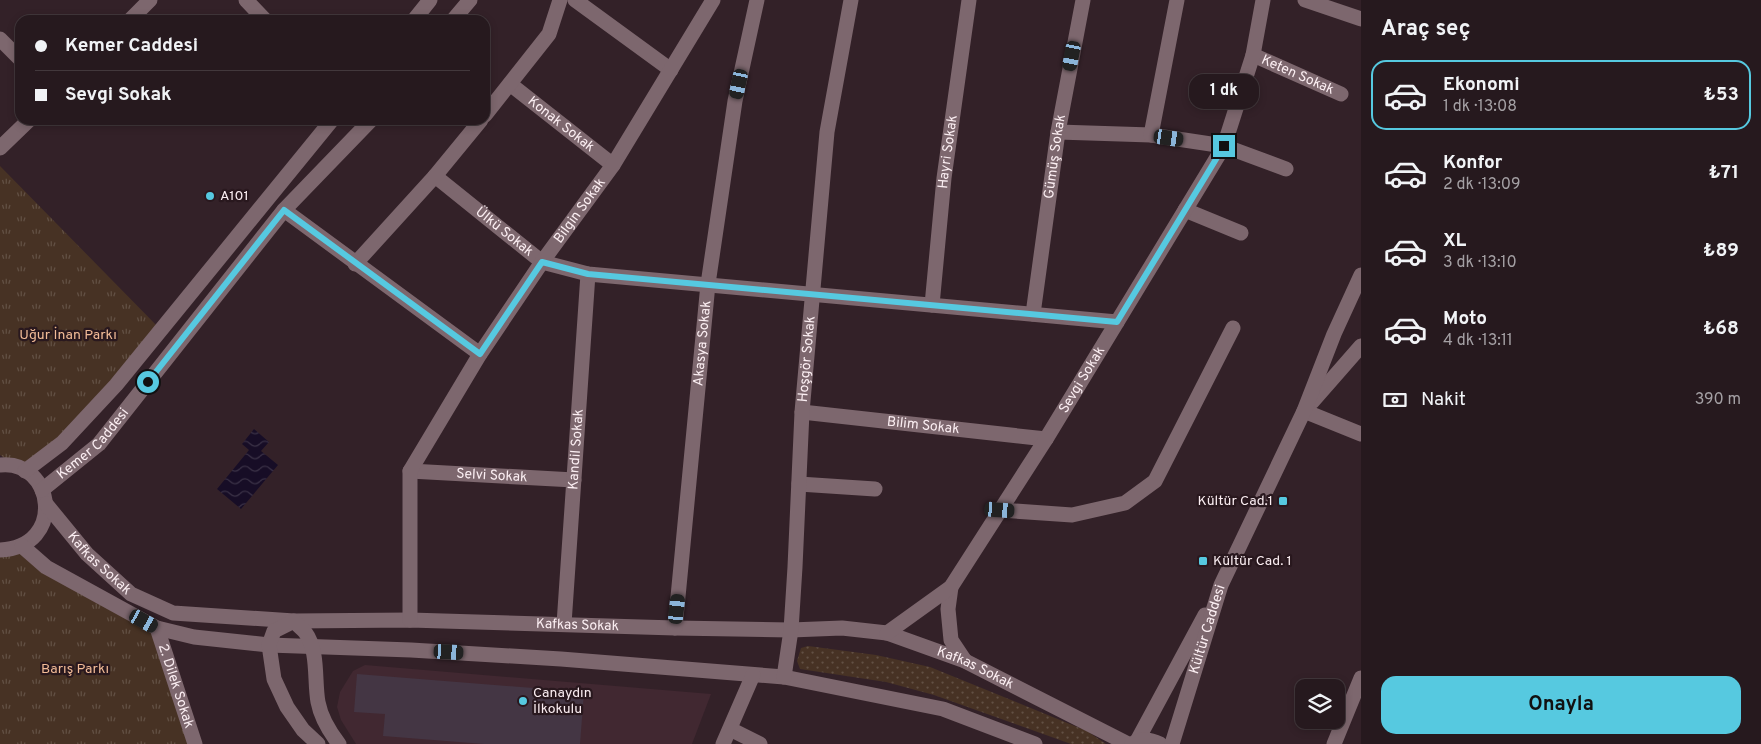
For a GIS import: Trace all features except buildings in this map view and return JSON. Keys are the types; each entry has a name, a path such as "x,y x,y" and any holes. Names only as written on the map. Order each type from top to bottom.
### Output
{"street":[{"path":"135,15 150,0"},
{"path":"246,0 260,15"},
{"path":"418,15 430,0"},
{"path":"457,15 470,0"},
{"path":"490,109 548,34 560,0"},
{"path":"575,0 671,70"},
{"name":"Bilgin Sokak","path":"410,471 480,354 542,262 613,165 713,0"},
{"name":"Akasya Sokak","path":"675,628 708,284 736,101 757,0"},
{"name":"Hoşgör Sokak","path":"784,677 791,630 802,412 827,132 851,0"},
{"name":"Hayri Sokak","path":"932,305 944,178 970,0"},
{"name":"Gümüş Sokak","path":"1033,314 1058,132 1083,0"},
{"path":"1151,135 1177,0"},
{"name":"Sevgi Sokak","path":"950,587 1046,439 1224,146 1254,55 1263,0"},
{"path":"1305,0 1361,19"},
{"path":"0,39 15,55"},
{"name":"Keten Sokak","path":"1254,55 1341,94"},
{"name":"Konak Sokak","path":"510,84 613,165"},
{"path":"0,148 24,125"},
{"name":"Kemer Caddesi","path":"22,469 62,443 116,385 328,125"},
{"name":"Kemer Caddesi","path":"44,497 100,444 284,210 363,125"},
{"path":"355,264 435,176 477,125"},
{"path":"1058,132 1151,135 1224,146 1286,169"},
{"name":"Ülkü Sokak","path":"435,176 542,262 588,274 1117,322"},
{"path":"284,210 480,354"},
{"path":"1184,210 1241,233"},
{"name":"Kandil Sokak","path":"564,624 588,274"},
{"name":"Kültür Caddesi","path":"1172,744 1221,585 1304,411 1334,334 1361,275"},
{"path":"1000,510 1072,515 1124,503 1155,481 1233,328"},
{"name":"Kültür Caddesi","path":"1304,411 1361,346"},
{"path":"1304,411 1361,434"},
{"name":"Bilim Sokak","path":"802,412 1046,439"},
{"name":"Kafkas Sokak","path":"0,455 32,476 44,497 86,554 131,594 173,613 294,621 410,620 791,630 842,628 887,632 965,661 1132,743 1152,740 1160,744"},
{"path":"0,465 22,469"},
{"path":"410,471 410,620"},
{"name":"Selvi Sokak","path":"410,471 574,480"},
{"path":"799,484 875,489"},
{"path":"0,550 12,550 22,546 38,533 43,524 44,497"},
{"name":"Kafkas Sokak","path":"22,546 46,567 157,628 194,637 269,645 311,645 562,660 784,677 943,709 1034,744"},
{"path":"1132,743 1221,585"},
{"path":"887,632 950,587"},
{"path":"950,587 948,609 951,640 965,661"},
{"path":"318,744 303,730 287,708 274,679 269,645 274,631 294,621 306,633 311,645 316,671 318,702 327,727 339,744"},
{"name":"2. Dilek Sokak","path":"157,628 195,744"},
{"path":"723,744 753,675"},
{"path":"1334,744 1361,678"},
{"path":"730,729 760,744"}],"shaded area":[{"name":"Canaydın İlkokulu","path":"365,665 711,694 692,744 356,744 341,720 337,707 340,692 353,671"}],"green space":[{"name":"Uğur İnan Parkı","path":"0,166 161,330 62,443 18,467 0,455"},
{"name":"Barış Parkı","path":"22,546 157,628 195,744 0,744 0,550"},
{"path":"808,646 876,655 930,667 1087,731 1106,744 1071,744 934,695 886,682 800,669 797,661 801,648"}],"water":[{"path":"254,429 269,442 261,451 278,465 241,509 217,489 249,450 242,444"}],"place":[{"name":"A101","path":"210,196"},
{"name":"Kültür Cad.1","path":"1283,501"},
{"name":"Kültür Cad. 1","path":"1203,561"},
{"name":"Canaydın İlkokulu","path":"523,701"}],"route":[{"path":"148,382 284,210 480,354 542,262 588,274 1117,322 1224,146"}]}
